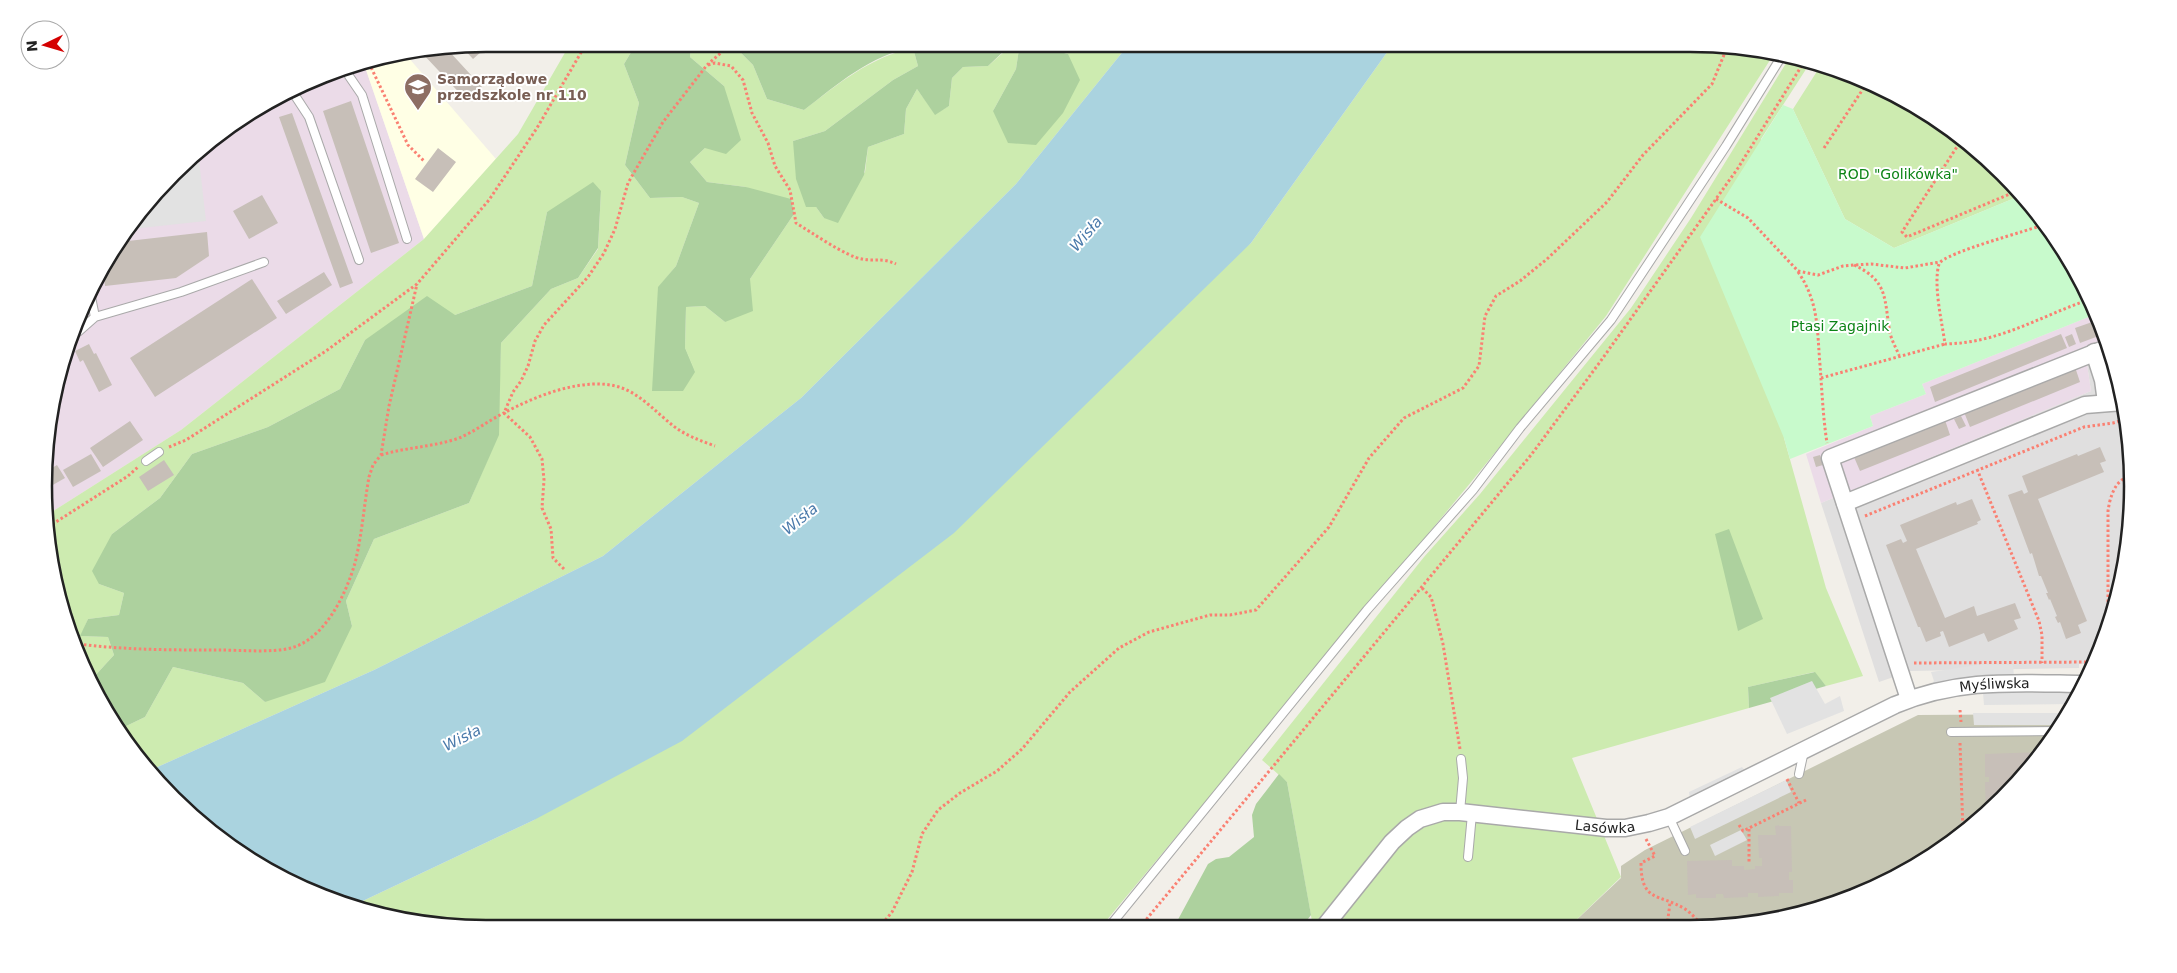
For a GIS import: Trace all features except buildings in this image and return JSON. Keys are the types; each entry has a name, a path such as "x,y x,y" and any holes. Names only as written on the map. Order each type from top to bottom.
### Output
{"street":[{"path":"1909,700 1860,521 1845,503 1830,458 2102,350 2106,402"},
{"path":"1845,503 2085,405 2116,402"},
{"name":"Myśliwska","path":"1909,700 1946,688 1963,685 2077,684"},
{"name":"Lasówka","path":"1330,920 1392,842 1420,819 1443,812 1466,813 1606,828 1625,828 1669,817 1909,700"}],"lane":[{"path":"1115,920 1367,610 1473,490 1520,428 1611,320 1678,220 1778,62"},
{"path":"349,75 362,95 407,239"},
{"path":"296,97 309,117 359,260"},
{"path":"83,327 95,317 181,292 264,262"},
{"path":"93,305 95,317"},
{"path":"146,460 159,452"},
{"path":"1952,732 2049,731"},
{"path":"1800,774 1804,751"},
{"path":"1461,759 1468,857"},
{"path":"1669,817 1685,851"}],"path":[{"path":"159,452 186,440 326,351 417,284 489,200 537,128 581,52"},
{"path":"504,413 513,392 528,366 535,341 544,325 588,277 604,253 615,229 628,183 663,122 707,65 722,52"},
{"path":"886,920 892,912 912,872 922,834 938,810 960,793 997,771 1022,749 1070,692 1119,648 1149,632 1210,615 1230,615 1256,610 1329,527 1369,458 1404,418 1463,388 1479,366 1485,316 1496,296 1520,281 1547,259 1607,202 1643,155 1712,84 1725,54"},
{"path":"707,65 715,63 731,66 743,80 752,113 768,143 775,166 790,190 796,223 829,243 861,259 884,259 896,264"},
{"path":"1146,920 1422,588 1536,447 1600,362 1738,168 1801,67"},
{"path":"370,68 408,146 424,161"},
{"path":"1824,148 1863,89"},
{"path":"1958,145 1902,232 1906,237 2011,194"},
{"path":"1716,199 1748,218 1798,271 1808,286 1814,307 1820,345 1823,418 1830,458"},
{"path":"1798,271 1818,275 1843,266 1872,264 1905,268 1940,262 1944,258 1958,252 2038,227"},
{"path":"1940,262 1938,286 1945,344"},
{"path":"1854,265 1869,272 1881,286 1887,308 1891,336 1899,355"},
{"path":"83,644 165,650 243,650 290,648 304,643 314,636 332,614 356,560 369,477 373,465 381,455 389,406 417,284"},
{"path":"1821,378 1899,355 1945,344 1979,342 2018,329 2083,302"},
{"path":"381,455 430,446 461,437 504,413 560,390 597,382 624,388 686,435 715,446"},
{"path":"504,413 530,437 542,459 544,480 542,508 551,529 553,558 564,570"},
{"path":"1860,521 2084,427 2119,422"},
{"path":"1970,452 2039,621 2042,635 2042,683"},
{"path":"54,522 128,476 146,460"},
{"path":"2108,605 2108,512 2116,486 2124,479"},
{"path":"1422,588 1431,597 1443,644 1461,759"},
{"path":"1909,663 2087,662"},
{"path":"1960,710 1961,725"},
{"path":"1960,740 1963,825"},
{"path":"1793,790 1799,803"},
{"path":"1740,825 1743,831 1806,800"},
{"path":"1748,828 1749,863"},
{"path":"1646,839 1655,856 1641,863 1641,881 1654,897 1685,910 1696,920"},
{"path":"1668,920 1670,903"}],"shaded area":[{"name":"Samorządowe przedszkole nr 110","path":"410,60 496,159 424,239 366,70"},
{"path":"366,70 424,239 181,430 53,511 53,458 56,430 67,374 97,295 111,269 142,222 160,200 200,160 245,126 295,97"},
{"path":"199,161 206,221 138,228 160,200"},
{"path":"2090,317 2100,345 2085,351 2091,391 1821,503 1806,454 1873,426 1870,416 1926,394 1922,384"},
{"path":"2100,345 2110,374 2116,402 2124,458 2124,515 2116,571 2110,599 2086,664 2079,664 2079,668 1911,671 1879,682 1821,503 2091,391 2085,351"},
{"path":"1978,665 2013,665 2014,676 1932,684 1934,681 1931,672"},
{"path":"1812,681 1825,704 1840,696 1844,711 1787,734 1770,698"},
{"path":"2072,692 2066,704 1984,705 1983,693"},
{"path":"1973,713 2060,713 2053,725 1974,725"},
{"path":"2060,714 2035,751 2017,773 1977,813 1932,847 1882,876 1857,887 1803,906 1747,917 1719,920 1576,920 1621,878 1621,866 1645,850 1918,715"},
{"path":"1742,767 1745,771 1690,799 1689,792"},
{"path":"1786,780 1791,792 1695,839 1690,827"},
{"path":"1741,830 1747,840 1715,856 1710,845"}],"green space":[{"path":"565,52 631,52 624,64 639,103 625,165 650,198 682,197 699,203 676,266 658,288 695,371 685,348 686,307 705,306 725,322 750,279 794,214 746,187 707,182 690,162 705,148 724,86 690,57 690,52 740,52 753,65 767,99 804,110 842,81 869,65 897,52 914,52 918,66 893,80 825,131 793,141 816,207 824,218 865,172 868,147 904,134 906,109 917,89 935,114 949,106 952,78 963,67 988,66 1004,52 1019,52 1016,69 993,111 1068,54 1060,52 1123,52 1016,184 801,398 603,556 374,670 156,768 125,727 145,717 173,667 243,683 265,702 352,626 346,601 374,539 469,503 498,435 501,343 551,289 578,278 598,249 601,191 547,212 532,286 455,315 365,340 340,389 268,427 192,454 160,498 112,534 99,584 124,593 119,615 88,619 81,636 108,637 114,655 96,675 67,599 56,543 53,511 181,430 424,239 518,134"},
{"path":"631,52 690,52 690,57 724,86 741,140 726,154 705,148 690,162 707,182 746,187 791,199 794,214 750,279 753,311 725,322 705,306 686,307 685,348 695,372 683,391 652,391 658,287 676,266 699,203 682,197 650,198 625,165 639,103 624,64"},
{"path":"740,52 896,52 855,72 804,110 767,99 753,65"},
{"path":"914,52 1003,52 988,66 963,67 952,78 949,106 935,115 917,89 906,109 904,134 868,147 864,175 838,223 824,218 816,207 806,207 796,179 793,141 825,131 893,80 918,66"},
{"path":"1019,52 1060,52 1068,54 1080,80 1063,113 1036,145 1008,143 993,111 1016,69"},
{"path":"1387,52 1690,52 1719,53 1770,60 1606,316 1467,487 1107,920 458,920 402,912 361,902 534,820 1251,243"},
{"path":"1786,63 1807,68 1761,139 1784,438 1826,588 1863,676 1826,686 1814,672 1748,687 1749,708 1572,758 1621,877 1576,920 1312,920 1287,782 1262,760 1424,557 1480,494 1631,308 1691,218"},
{"name":"ROD \"Golikówka\"","path":"1817,72 1857,86 1908,111 1955,142 1977,160 2015,198 1894,248 1845,219 1793,109"},
{"name":"Ptasi Zagajnik","path":"1783,105 1793,109 1845,219 1894,248 2015,198 2051,245 2080,295 2090,317 1922,384 1926,394 1870,416 1873,426 1790,459 1784,438 1700,237"},
{"path":"593,182 601,191 598,248 578,278 551,289 501,343 499,435 469,503 374,539 346,601 352,626 325,682 265,702 243,683 173,667 145,717 125,727 96,675 114,655 108,637 80,636 88,619 119,615 124,593 99,584 92,571 112,534 160,498 192,454 268,427 340,389 365,340 427,296 455,315 532,286 547,212"},
{"path":"1729,529 1763,619 1738,631 1715,534"},
{"path":"1815,672 1826,686 1749,708 1748,687"},
{"path":"1279,774 1287,782 1311,915 1307,920 1178,920 1208,864 1216,859 1229,857 1254,837 1252,815 1256,804"}],"water":[{"name":"Wisła","path":"1123,52 1387,52 1251,243 954,533 682,741 534,820 361,902 295,876 245,847 200,813 156,768 374,670 603,556 801,398 1016,184"}],"place":[{"name":"Samorządowe przedszkole nr 110","path":"418,111"}]}
